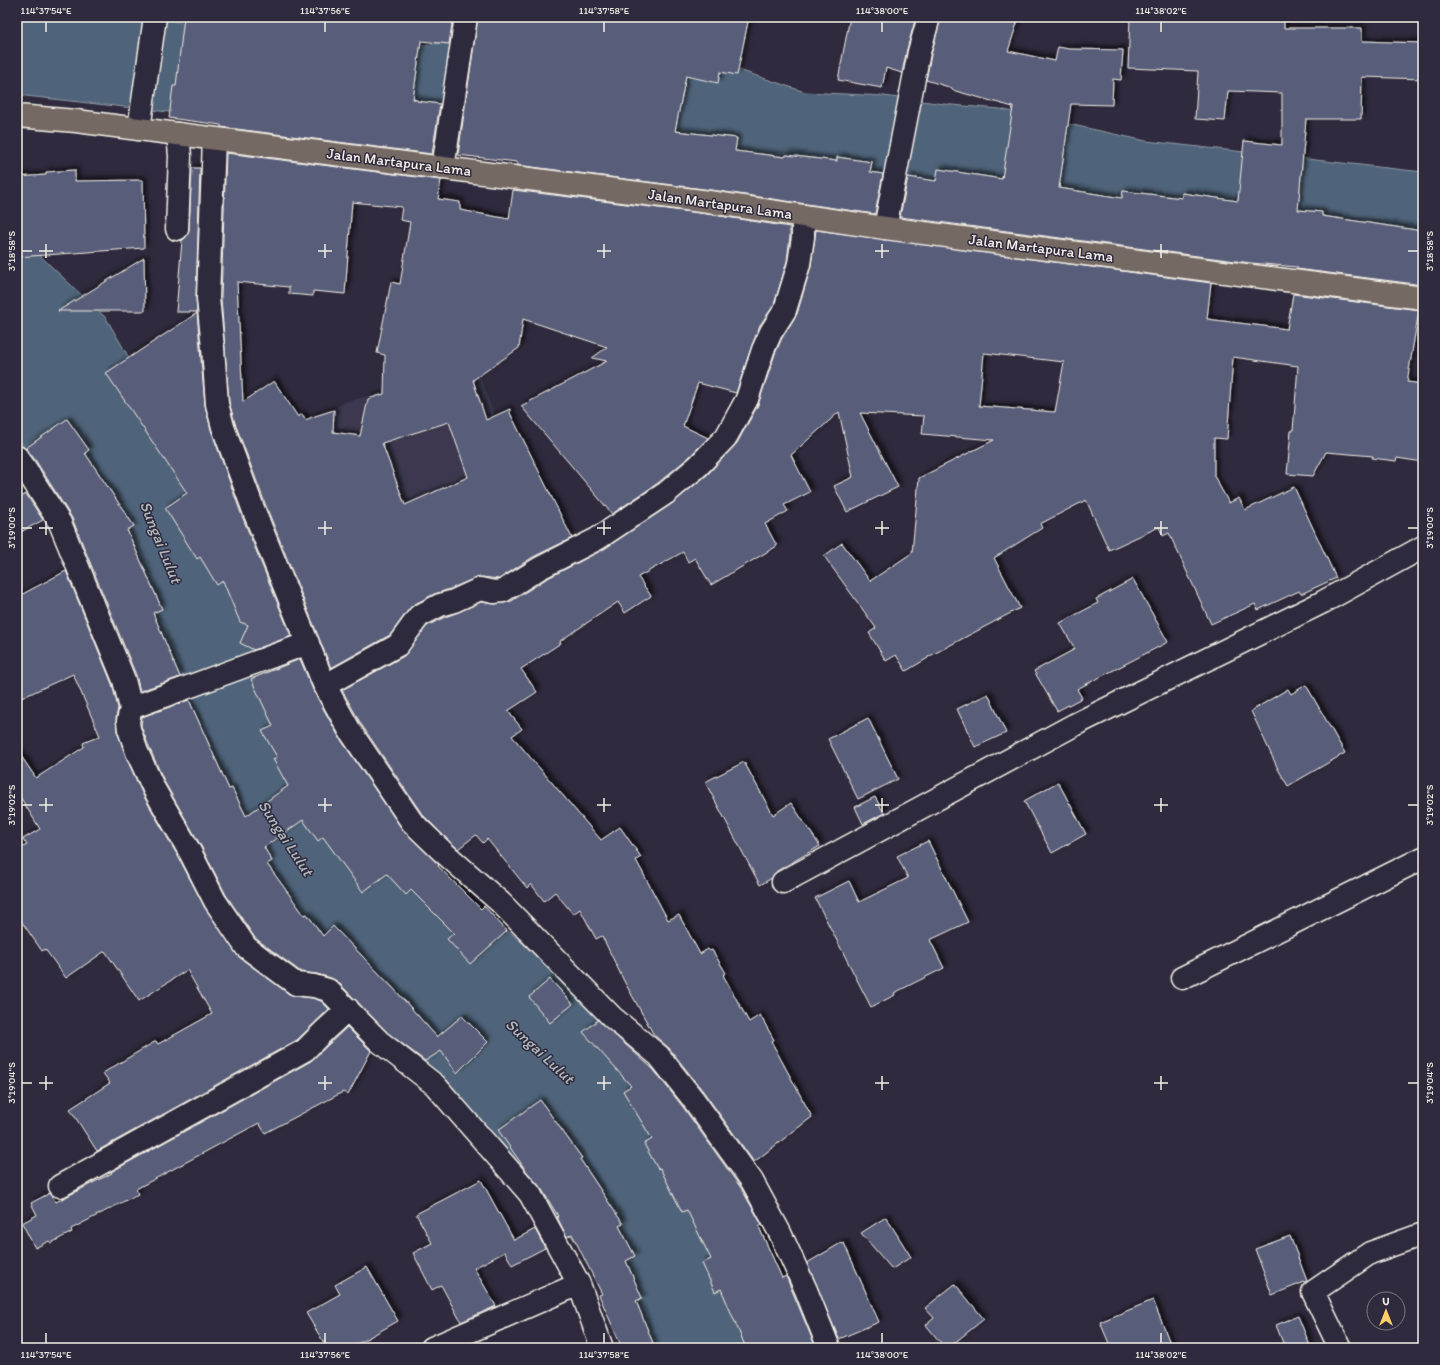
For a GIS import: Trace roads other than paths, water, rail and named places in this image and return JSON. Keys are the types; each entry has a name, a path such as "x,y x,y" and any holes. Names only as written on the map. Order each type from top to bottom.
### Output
{"main road":[{"name":"Jalan Martapura Lama","path":"17,116 76,122 140,123 178,134 214,139 444,162 803,216 886,222 1423,298"}],"street":[{"path":"140,123 155,17"},
{"path":"886,222 919,52 929,17"},
{"path":"444,162 465,21"},
{"path":"177,229 180,156 178,134"},
{"path":"214,139 208,298 217,404 223,427 254,511 300,646 324,684 350,731 412,822 442,851 501,903 612,1017 659,1056 693,1099 756,1187 784,1240 829,1348"},
{"path":"324,684 333,681 398,645 419,616 440,605 454,601 480,589 494,592 503,591 540,568 597,539 666,493 698,466 726,437 747,399 763,350 786,310 798,264 803,237 803,216"},
{"path":"17,457 60,523 124,680 137,706"},
{"path":"784,882 1074,725 1323,602 1423,548"},
{"path":"300,646 137,706 128,721 129,729 137,752 154,789 190,852 215,901 246,948 296,984 314,986 328,990 380,1042 435,1085 530,1194 579,1284 602,1348"},
{"path":"1182,978 1423,858"},
{"path":"60,1186 306,1050 348,1009"},
{"path":"1340,1348 1313,1292 1370,1253 1423,1234"},
{"path":"432,1348 579,1284"}],"water":[{"path":"17,17 112,17 148,19 423,45 571,29 724,65 805,92 884,96 952,105 1000,109 1146,141 1423,172 1423,268 213,117 17,95"},
{"name":"Sungai Lulut","path":"17,234 106,318 195,472 317,729 395,839 518,939 647,1059 724,1182 811,1348 623,1348 591,1261 447,1080 406,1046 343,983 288,963 248,912 199,842 169,726 126,622 92,554 17,436"}]}
